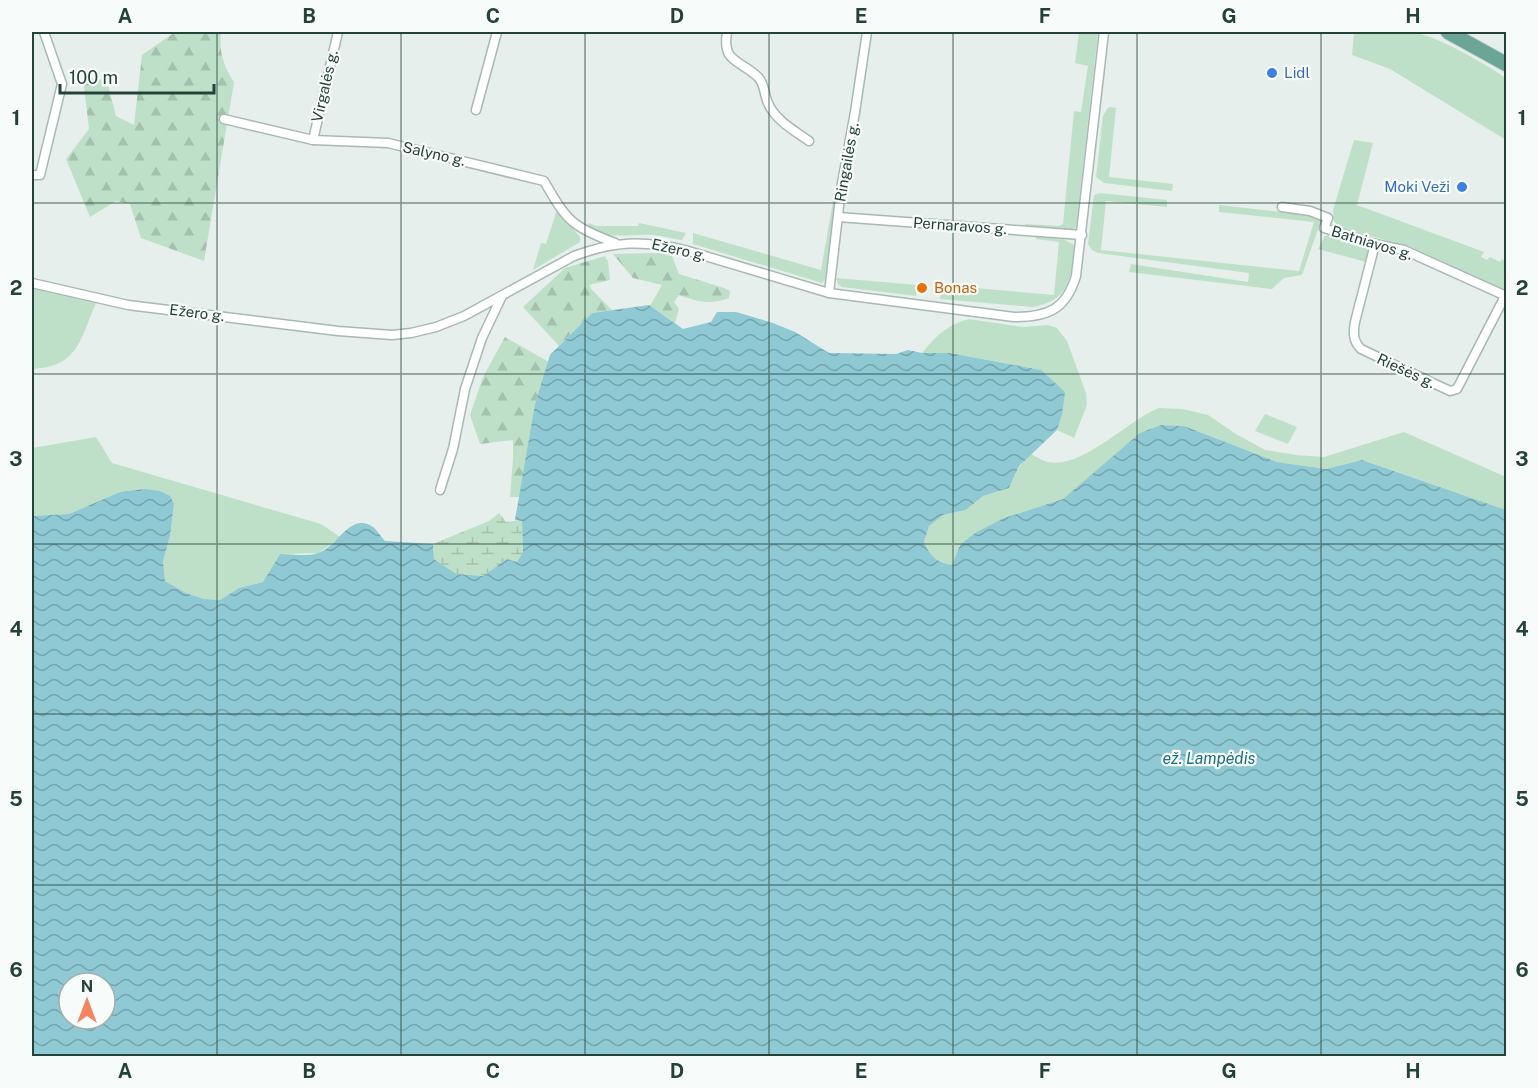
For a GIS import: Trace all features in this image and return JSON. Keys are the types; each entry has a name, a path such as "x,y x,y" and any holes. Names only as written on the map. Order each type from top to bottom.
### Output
{"main road":[{"path":"1448,32 1506,64"}],"street":[{"path":"32,175 40,176 63,84 44,32"},
{"name":"Virgalės g.","path":"313,140 338,32"},
{"path":"477,110 497,32"},
{"path":"727,32 725,48 728,55 758,78 762,83 768,104 775,113 809,141"},
{"name":"Ringailės g.","path":"828,293 837,216 867,32"},
{"name":"Ežero g.","path":"32,283 128,304 338,331 392,335 436,327 464,316 574,256 616,244 640,242 662,244 828,293 1014,317 1045,315 1055,310 1073,289 1082,235 1104,32"},
{"name":"Salyno g.","path":"224,119 313,140 388,143 544,181 566,218 584,231 616,244"},
{"name":"Batniavos g.","path":"1282,207 1310,211 1328,218 1324,228 1375,244 1404,250 1506,296"},
{"name":"Pernaravos g.","path":"837,216 1082,235"},
{"name":"Riešės g.","path":"1375,244 1355,322 1353,333 1356,344 1361,350 1450,391 1457,389 1506,296"},
{"path":"440,490 453,449 465,389 482,338 501,297"}],"green space":[{"path":"1396,31 1420,34 1460,50 1506,78 1506,140 1390,69 1352,55 1354,32"},
{"path":"175,32 221,32 223,58 234,82 204,261 141,238 130,204 116,201 90,217 66,159 89,129 83,78 107,81 116,116 134,125 142,55"},
{"path":"1079,32 1098,32 1076,228 1068,231 1025,228 1025,224 1059,226 1063,224 1074,111 1081,112 1088,66 1075,63"},
{"path":"1110,107 1116,108 1109,177 1173,184 1172,191 1104,183 1096,177 1103,116"},
{"path":"1354,140 1373,143 1357,205 1484,252 1481,257 1487,260 1490,257 1500,262 1502,259 1506,262 1506,291 1409,246 1347,230 1337,225 1334,221 1333,210"},
{"path":"835,190 837,193 825,280 822,283 693,244 693,233 821,270"},
{"path":"1100,193 1167,200 1167,207 1106,201 1101,250 1299,271 1314,222 1219,212 1219,205 1308,215 1318,217 1321,221 1302,275 1284,278 1272,289 1129,272 1131,264 1248,282 1249,273 1098,253 1092,250 1088,244 1094,195"},
{"path":"557,210 580,237 580,242 533,270 541,243 546,244"},
{"path":"589,223 596,226 638,226 639,223 686,233 682,240 653,235 611,235 587,227"},
{"path":"1331,235 1366,245 1369,255 1366,262 1318,249 1325,236"},
{"path":"1036,237 1063,239 1074,245 1070,277 1062,293 1055,299 1033,307 940,299 941,285 1054,295 1059,242 1036,239"},
{"path":"661,253 672,256 679,274 724,288 730,291 729,298 704,302 679,295 674,302 679,309 675,323 650,306 662,285 633,278 613,254"},
{"path":"605,256 608,261 610,280 589,285 612,310 592,313 559,346 523,307 565,268"},
{"path":"836,278 917,285 916,296 842,287"},
{"path":"32,288 96,303 81,340 68,357 47,367 32,369"},
{"path":"969,319 1023,327 1048,325 1057,328 1067,341 1086,393 1087,405 1074,438 1057,430 1062,415 1041,370 950,353 922,353 942,332 954,324"},
{"path":"505,337 549,362 535,404 520,497 510,497 513,440 480,444 470,415 483,377"},
{"path":"1159,408 1183,409 1208,415 1265,450 1297,455 1324,457 1404,432 1506,477 1506,510 1362,460 1326,469 1277,462 1184,426 1161,425 1063,499 1004,518 960,545 952,565 938,560 929,552 924,542 929,526 943,515 966,510 983,496 1009,488 1019,467 1031,454 1048,462 1061,462 1075,458"},
{"path":"1265,414 1297,427 1288,444 1255,431"},
{"path":"96,437 112,463 321,524 340,537 319,553 280,554 263,582 239,588 220,600 204,599 186,593 165,581 163,561 170,536 174,504 120,492 69,514 32,516 32,448"},
{"path":"499,513 506,522 522,520 523,552 517,562 507,559 483,576 455,574 434,559 433,544 489,521"}],"water":[{"name":"ež. Lampėdis","path":"649,305 683,329 711,322 717,312 736,312 795,332 829,353 896,354 908,350 922,353 950,353 1041,370 1065,392 1062,415 1057,430 1019,466 1009,488 983,496 966,510 943,515 929,526 924,542 929,552 938,560 952,565 960,545 975,533 1004,518 1063,499 1140,433 1161,425 1184,426 1277,462 1326,469 1362,460 1506,510 1506,1056 32,1056 32,516 69,514 120,492 145,489 160,491 170,496 174,504 170,536 163,561 165,581 186,593 204,599 220,600 239,588 263,582 280,554 318,553 325,550 350,527 365,523 373,527 385,541 433,544 434,559 456,574 483,576 507,559 517,562 523,552 522,521 515,520 535,404 550,355 592,313"}],"place":[{"name":"Lidl","path":"1272,73"},
{"name":"Moki Veži","path":"1462,187"},
{"name":"Bonas","path":"922,288"}]}
